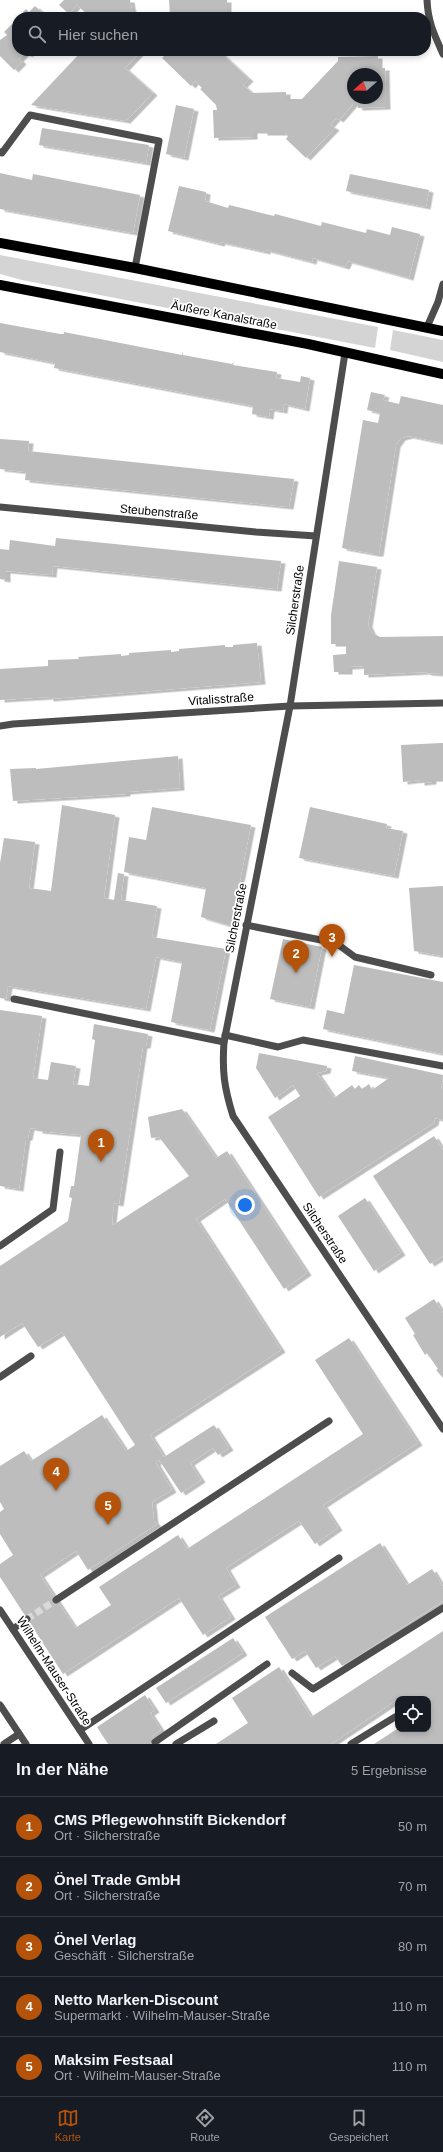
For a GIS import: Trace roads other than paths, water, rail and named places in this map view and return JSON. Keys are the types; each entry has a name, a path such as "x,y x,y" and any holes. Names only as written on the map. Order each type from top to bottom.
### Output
{"main road":[{"path":"0,243 134,268 443,331"},
{"name":"Äußere Kanalstraße","path":"0,285 308,344 443,374"}],"street":[{"path":"426,12 427,0"},
{"path":"431,28 443,54"},
{"path":"0,152 2,153 30,115 159,141 134,268"},
{"path":"427,327 438,302 443,284"},
{"name":"Silcherstraße","path":"345,353 290,706 246,925 225,1039 223,1065 224,1089 233,1116 443,1429"},
{"name":"Steubenstraße","path":"0,508 256,532 316,536"},
{"name":"Vitalisstraße","path":"0,726 290,706 443,703"},
{"path":"246,925 336,943 355,957 431,975"},
{"path":"14,999 225,1039 278,1047 302,1040 443,1066"},
{"path":"0,1246 53,1209 60,1152"},
{"path":"0,1377 31,1356"},
{"path":"56,1600 329,1421"},
{"path":"80,1730 339,1558"},
{"path":"292,1673 313,1689 443,1608"},
{"name":"Wilhelm-Mauser-Straße","path":"0,1610 89,1744"},
{"path":"13,1629 27,1619"},
{"path":"155,1742 267,1664"},
{"path":"0,1705 26,1744"},
{"path":"350,1744 395,1717"},
{"path":"176,1744 214,1721"},
{"path":"4,1744 19,1734"}],"tunnel":[{"path":"27,1619 56,1600"}],"place":[{"name":"Önel Verlag","path":"332,957"},
{"name":"Önel Trade GmbH","path":"296,973"},
{"name":"CMS Pflegewohnstift Bickendorf","path":"101,1162"},
{"name":"Netto Marken-Discount","path":"56,1491"},
{"name":"Maksim Festsaal","path":"108,1525"}]}
